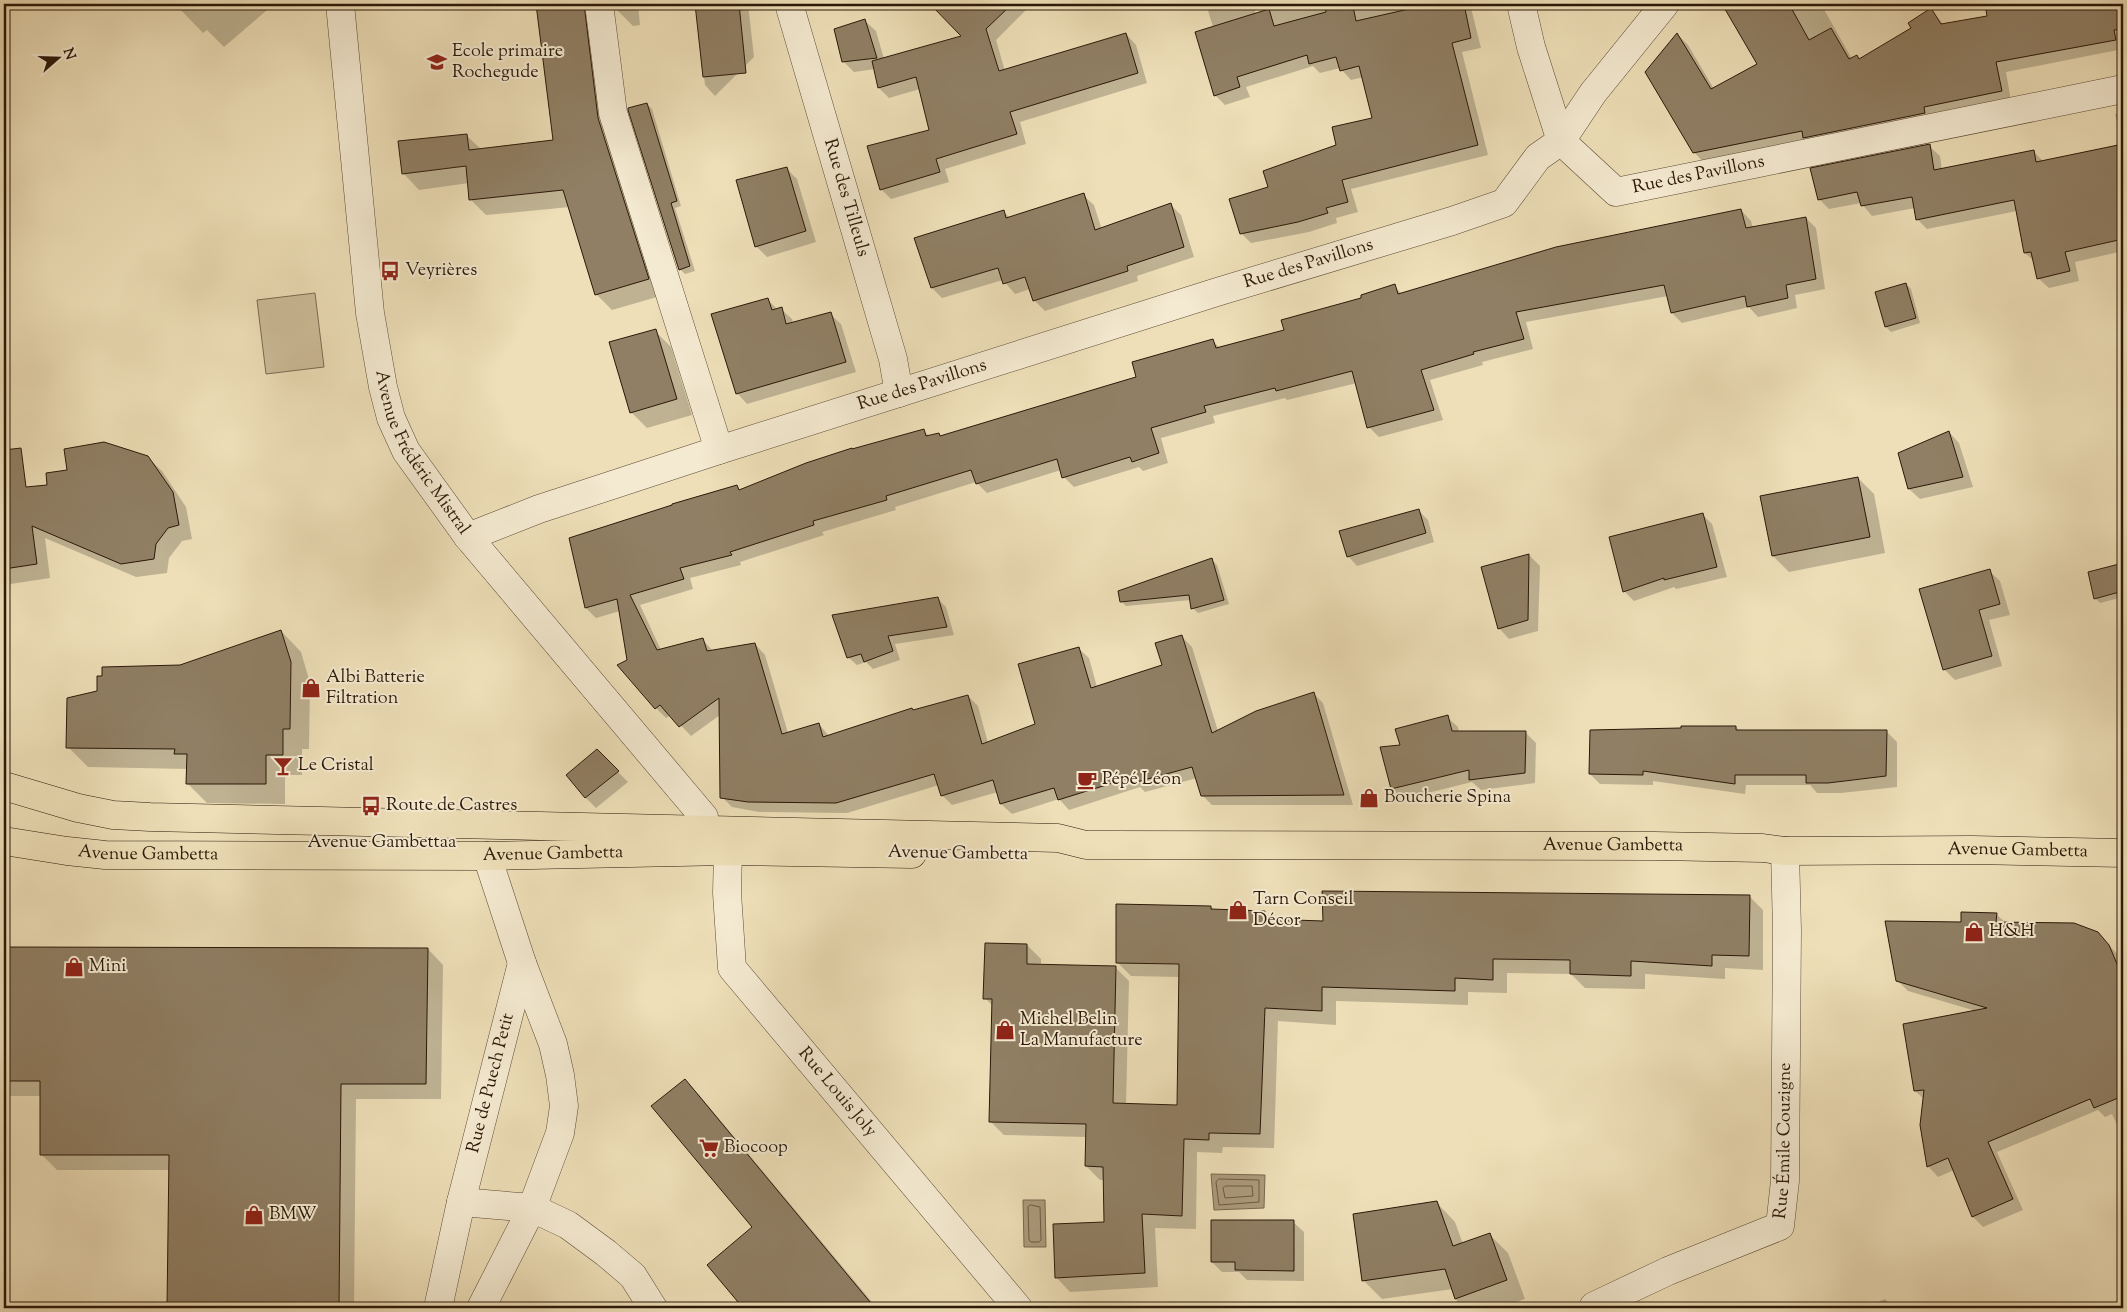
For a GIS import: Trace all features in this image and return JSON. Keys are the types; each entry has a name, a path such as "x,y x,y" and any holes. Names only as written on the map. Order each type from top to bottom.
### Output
{"main road":[{"name":"Avenue Gambetta","path":"4,786 78,808 113,815 470,824 715,834 1075,856 1101,846"},
{"name":"Avenue Gambetta","path":"4,840 86,853 487,856 715,834 724,822 1034,825 1058,838 1086,845 1101,846 1655,846 1763,848 1785,851 1972,850 2123,853"},
{"name":"Avenue Gambettaa","path":"171,854 230,842 499,844 715,834"}],"street":[{"name":"Avenue Frédéric Mistral","path":"340,4 370,313 383,387 391,418 406,452 468,536 715,834"},
{"path":"599,4 613,113 719,450"},
{"name":"Rue des Tilleuls","path":"790,4 890,350 899,393"},
{"path":"1521,4 1531,47 1561,141"},
{"path":"1561,141 1593,93 1665,4"},
{"name":"Rue des Pavillons","path":"468,536 539,509 719,450 1217,292 1452,221 1504,203 1538,157 1561,141 1616,192 2123,88"},
{"name":"Rue Louis Joly","path":"715,834 727,893 732,968 1018,1308"},
{"name":"Rue Émile Couzigne","path":"1594,1308 1594,1306 1668,1271 1780,1226 1785,1181 1787,940 1785,851"},
{"name":"Rue de Puech Petit","path":"480,1308 532,1208 560,1133 564,1106 553,1044 522,963 487,856"},
{"name":"Rue de Puech Petit","path":"438,1308 461,1202 522,963"},
{"path":"461,1202 532,1208 568,1225 633,1276 654,1308"}],"shaded area":[{"path":"315,293 324,367 266,374 257,300"}],"water":[{"path":"1211,1174 1265,1175 1264,1208 1214,1210"},
{"path":"1023,1200 1045,1200 1046,1247 1024,1247"}],"building":[{"path":"536,4 584,4 598,118 649,279 595,295 563,190 469,200 466,166 402,174 398,141 467,134 469,150 553,140"},
{"path":"695,4 739,4 746,73 703,77"},
{"path":"930,4 1012,4 986,29 999,71 1126,33 1138,73 1010,112 1017,134 936,159 940,172 880,190 867,146 929,130 916,77 878,88 872,61 961,36"},
{"path":"1431,4 1464,4 1471,38 1452,43 1478,145 1342,180 1348,202 1326,208 1328,213 1298,222 1240,234 1229,199 1268,187 1263,171 1336,145 1332,127 1372,118 1359,66 1340,71 1336,57 1309,64 1307,55 1237,77 1240,87 1214,96 1195,32 1269,9 1274,26 1326,12 1325,5 1353,6 1356,21"},
{"path":"1722,4 1789,4 1809,40 1831,28 1849,59 1857,55 1859,59 1911,28 1908,23 1931,8 1941,24 1987,16 1985,4 2123,4 2123,29 2114,30 2116,40 1996,62 2002,91 1924,107 1925,113 1803,138 1802,131 1693,153 1645,72 1677,33 1711,89 1757,64"},
{"path":"865,19 877,58 842,62 834,29"},
{"path":"647,103 677,201 671,203 690,266 679,270 628,110 628,108"},
{"path":"1930,144 1934,170 2034,150 2036,162 2123,144 2123,239 2065,252 2070,271 2037,279 2031,252 2024,253 2014,200 1916,220 1912,197 1861,206 1857,192 1818,200 1810,168"},
{"path":"787,167 806,231 755,247 736,180"},
{"path":"1084,193 1095,230 1171,203 1184,247 1127,266 1128,271 1033,301 1025,277 1003,284 998,268 931,288 914,238 1004,210 1006,218"},
{"path":"1741,209 1746,228 1806,217 1816,279 1786,285 1788,298 1747,307 1745,296 1671,313 1664,285 1516,312 1524,339 1473,352 1474,354 1421,370 1434,410 1367,428 1352,371 1276,391 1275,388 1204,406 1206,412 1151,428 1159,453 1132,462 1130,457 1062,478 1057,459 976,484 971,470 886,496 887,500 813,521 814,525 730,552 732,555 680,568 684,579 630,595 657,650 703,638 707,651 755,643 782,734 819,723 823,737 912,708 913,710 968,695 982,744 1035,724 1018,664 1079,647 1091,688 1162,665 1155,643 1182,635 1212,733 1256,711 1314,692 1344,795 1201,796 1192,767 1133,783 1132,777 1058,800 1054,788 1000,804 993,780 941,796 934,774 836,803 748,802 720,798 719,698 679,727 660,705 655,709 617,665 627,660 617,599 585,608 569,538 737,485 739,490 806,463 852,448 924,429 926,436 939,433 940,436 1136,377 1132,362 1213,339 1216,348 1284,330 1281,320 1361,298 1361,295 1395,284 1398,294 1556,247"},
{"path":"1906,283 1916,318 1885,327 1875,292"},
{"path":"768,298 772,310 782,307 786,324 831,312 846,362 736,394 711,314"},
{"path":"656,329 677,399 630,413 609,342"},
{"path":"1949,431 1963,477 1908,489 1898,453"},
{"path":"104,442 148,456 173,492 179,525 168,528 156,544 154,559 121,564 32,526 37,564 4,569 4,450 21,448 26,487 47,485 46,473 67,470 64,449"},
{"path":"1858,477 1870,537 1772,556 1760,496"},
{"path":"1419,509 1426,533 1347,557 1339,531"},
{"path":"1703,513 1717,567 1664,580 1664,578 1623,592 1609,537"},
{"path":"1529,554 1528,620 1498,629 1481,567"},
{"path":"1212,558 1224,600 1191,609 1189,595 1120,602 1118,591"},
{"path":"2123,563 2123,591 2094,599 2088,572"},
{"path":"1990,569 2000,604 1979,610 1992,656 1943,670 1919,589"},
{"path":"938,597 947,627 888,636 893,651 864,662 861,654 847,658 832,615"},
{"path":"281,630 291,662 290,729 283,729 283,755 266,755 266,784 186,784 187,754 174,754 175,749 66,748 67,698 97,691 97,676 102,676 102,667 180,665"},
{"path":"1448,715 1452,731 1526,731 1525,773 1469,780 1469,770 1391,789 1380,747 1400,745 1395,729"},
{"path":"1681,726 1736,726 1736,730 1887,730 1886,776 1828,783 1806,783 1806,775 1735,775 1735,784 1643,771 1643,775 1589,774 1590,730 1681,728"},
{"path":"597,749 619,771 585,798 566,775"},
{"path":"1322,891 1750,895 1749,956 1712,955 1712,966 1631,961 1631,976 1570,974 1570,960 1493,959 1493,980 1455,978 1455,991 1322,987 1322,1011 1265,1008 1260,1134 1209,1133 1209,1140 1184,1139 1182,1216 1142,1214 1145,1273 1055,1278 1053,1224 1104,1222 1103,1167 1085,1166 1086,1124 989,1122 992,999 983,999 985,943 1027,944 1027,964 1116,966 1113,1103 1177,1105 1179,964 1116,963 1116,904 1211,906 1211,909 1265,911 1266,919 1323,921"},
{"path":"1961,912 1997,913 1996,922 2074,923 2098,932 2109,945 2123,978 2123,1096 2094,1108 2090,1099 1988,1142 2013,1199 1972,1217 1948,1158 1927,1167 1920,1125 1924,1090 1914,1091 1903,1024 1987,1008 1896,981 1885,921 1961,922"},
{"path":"4,947 428,948 426,1084 341,1084 339,1308 167,1308 169,1155 40,1155 40,1081 4,1081"},
{"path":"685,1079 875,1308 743,1308 707,1265 752,1227 651,1106"},
{"path":"1437,1201 1453,1246 1490,1233 1507,1280 1455,1299 1445,1269 1362,1281 1353,1214"},
{"path":"1211,1220 1294,1220 1294,1271 1235,1270 1235,1262 1211,1262"}],"place":[{"name":"Ecole primaire Rochegude","path":"437,62"},
{"name":"Veyrières","path":"390,271"},
{"name":"Albi Batterie Filtration","path":"311,688"},
{"name":"Le Cristal","path":"283,766"},
{"name":"Pépé Léon","path":"1087,780"},
{"name":"Boucherie Spina","path":"1369,798"},
{"name":"Route de Castres","path":"371,806"},
{"name":"Tarn Conseil Décor","path":"1238,910"},
{"name":"H&H","path":"1974,932"},
{"name":"Mini","path":"74,967"},
{"name":"Michel Belin La Manufacture","path":"1005,1030"},
{"name":"Biocoop","path":"709,1148"},
{"name":"BMW","path":"254,1215"}]}
